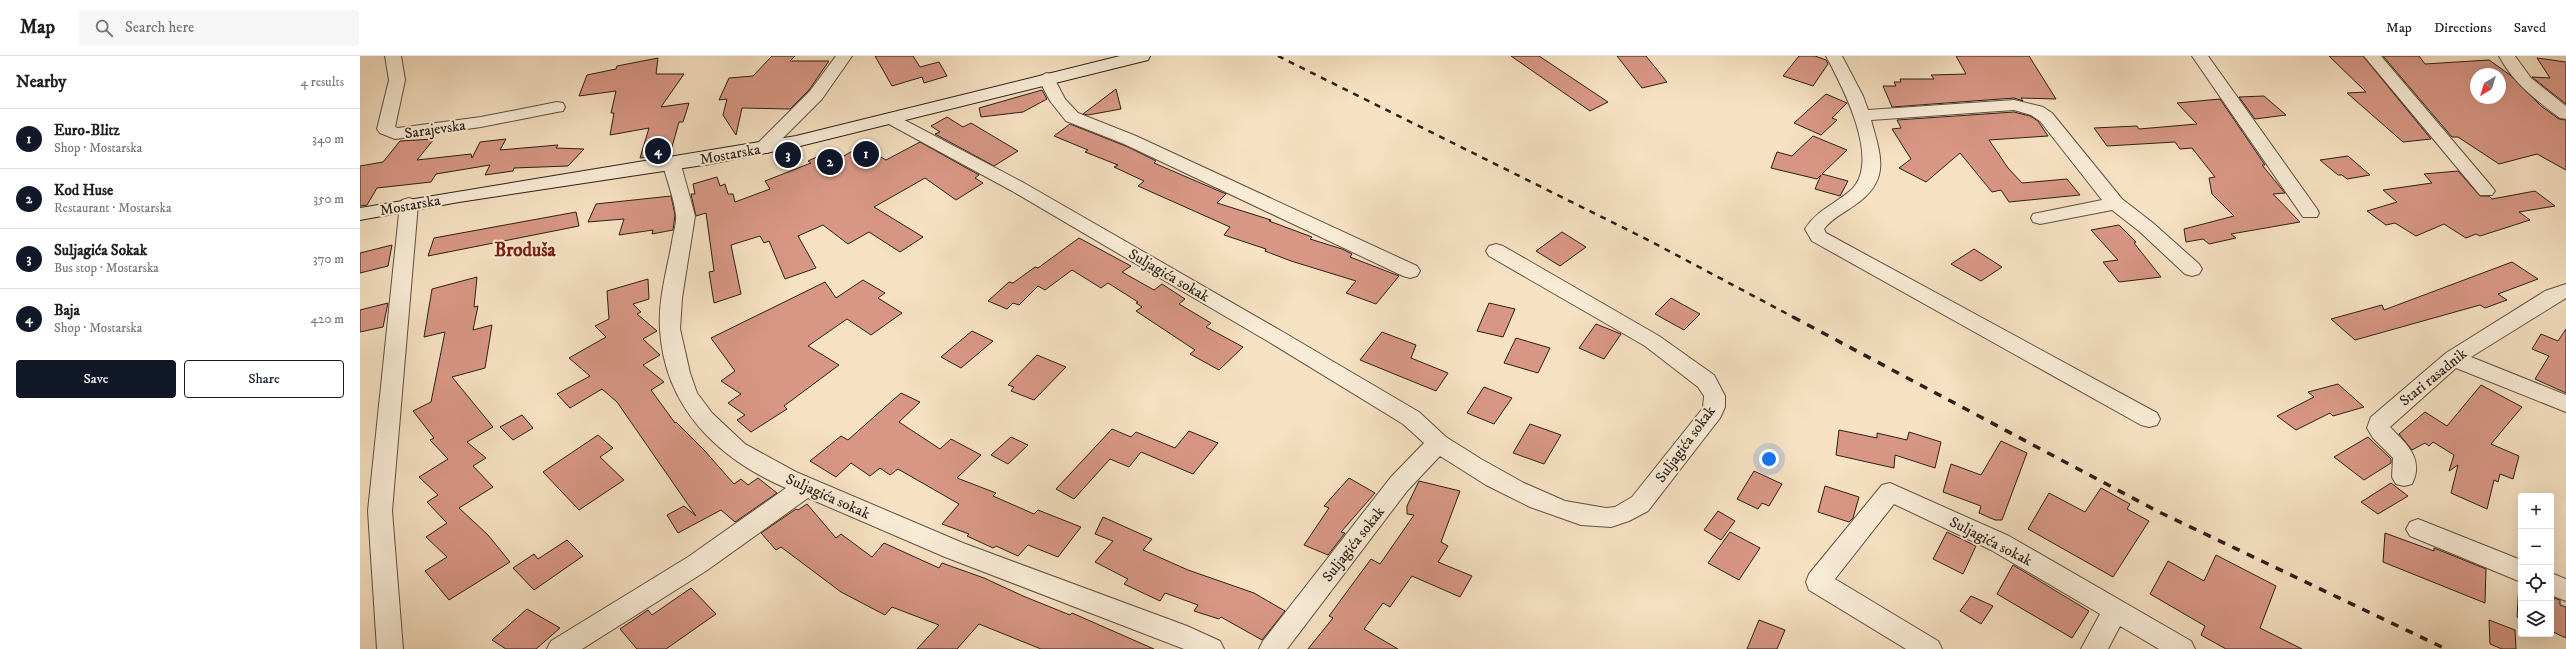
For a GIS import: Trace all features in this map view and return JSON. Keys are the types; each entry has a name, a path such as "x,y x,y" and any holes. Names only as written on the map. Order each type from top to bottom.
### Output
{"main road":[{"name":"Mostarska","path":"360,214 409,204 672,165 762,149 893,119 1046,78 1138,56"}],"street":[{"name":"Sarajevska","path":"393,56 397,80 386,129 395,134 481,122 557,107"},
{"path":"762,149 816,95 844,56"},
{"path":"1834,56 1855,96 1873,158 1872,168 1860,192 1846,205 1818,222 1814,229 1819,237 2149,419"},
{"path":"2200,56 2310,213"},
{"path":"2372,56 2486,191"},
{"path":"2506,56 2513,70 2527,84 2566,114"},
{"path":"1046,78 1058,101 1072,117 1130,140 1410,271"},
{"path":"1861,116 2004,106 2026,107 2046,117 2115,203 2146,227 2192,269"},
{"name":"Suljagića sokak","path":"893,119 1018,187 1276,337 1411,418 1438,443 1464,461 1569,513 1601,518 1624,514 1640,504 1712,412 1716,403 1713,389 1706,381 1652,342 1496,252"},
{"name":"Suljagića sokak","path":"672,165 686,216 672,298 670,329 679,373 687,396 704,419 737,450 761,465 806,487 954,550 1178,634 1211,649"},
{"path":"2040,218 2115,203"},
{"path":"390,649 380,511 409,204"},
{"name":"Stari rasadnik","path":"2404,477 2404,458 2400,451 2383,436 2378,428 2379,423 2453,358 2552,296 2566,291"},
{"path":"2453,358 2566,404"},
{"name":"Suljagića sokak","path":"1272,649 1399,484 1438,443"},
{"path":"560,649 697,564 806,487"},
{"name":"Suljagića sokak","path":"1929,649 1818,582 1890,492 2000,543 2182,649"},
{"path":"2418,529 2518,571"},
{"path":"2554,585 2566,590"},
{"path":"2094,649 2116,610"}],"building":[{"path":"772,56 795,56 790,61 829,61 809,90 790,109 742,108 736,135 723,115 727,99 719,100 729,78 753,76"},
{"path":"875,56 913,56 920,67 939,62 947,76 924,83 922,77 892,86"},
{"path":"1511,56 1539,56 1608,102 1590,111"},
{"path":"1617,56 1646,56 1667,82 1642,88"},
{"path":"1799,56 1815,56 1826,60 1828,64 1813,86 1783,76"},
{"path":"1956,56 2029,56 2056,99 2021,98 2023,101 2014,98 1892,107 1883,86 1896,86 1894,82 1901,82 1900,79 1934,79 1931,75 1966,74"},
{"path":"2329,56 2363,56 2431,139 2403,142 2347,93 2366,92"},
{"path":"2383,56 2419,56 2425,64 2489,60 2500,68 2470,68 2470,104 2506,104 2506,72 2541,106 2559,119 2566,120 2566,170 2537,154 2499,164 2458,137 2452,137"},
{"path":"658,58 656,74 684,74 661,107 689,103 683,122 679,122 670,154 640,158 649,128 610,135 614,113 611,113 616,91 579,96 587,75 616,69 617,66"},
{"path":"2537,58 2566,62 2566,104 2532,77 2550,78"},
{"path":"1116,89 1121,109 1088,115 1083,114"},
{"path":"1042,90 1047,99 1023,112 981,117 979,108"},
{"path":"1826,94 1847,103 1832,118 1837,120 1821,135 1794,123"},
{"path":"2264,96 2286,115 2255,119 2239,97"},
{"path":"2220,99 2265,165 2262,165 2285,193 2273,194 2300,222 2231,234 2236,238 2209,244 2203,239 2186,242 2184,229 2234,216 2212,194 2209,178 2215,177 2192,148 2180,149 2175,142 2107,146 2094,128 2137,126 2139,129 2197,124 2177,103"},
{"path":"2014,112 2030,116 2038,121 2048,136 1989,140 2008,168 2022,183 2067,179 2080,195 2009,202 2001,190 1992,192 1960,153 1926,182 1899,168 1911,159 1892,129 1901,128 1897,120"},
{"path":"947,117 963,127 971,123 1018,151 994,166 935,134 940,132 931,126"},
{"path":"1070,124 1128,147 1156,161 1154,163 1226,194 1217,203 1271,220 1269,221 1312,237 1310,239 1342,249 1352,254 1350,257 1399,276 1376,304 1346,293 1356,281 1291,261 1265,251 1266,249 1224,235 1230,227 1138,186 1144,181 1114,167 1118,165 1085,152 1088,150 1054,136"},
{"path":"1813,136 1847,150 1822,174 1848,181 1840,196 1815,189 1821,175 1817,179 1771,168 1777,152 1792,156"},
{"path":"434,139 417,160 471,154 472,158 480,142 506,139 500,150 558,145 556,148 584,149 568,166 514,168 513,171 485,175 490,165 436,174 431,182 377,188 367,205 360,206 360,166 383,162 400,141"},
{"path":"920,142 979,175 975,178 983,183 956,200 925,178 874,207 923,237 900,252 869,232 848,244 823,225 798,236 816,268 785,279 769,241 764,243 760,236 731,245 741,294 714,303 709,272 714,271 706,213 696,216 691,194 695,194 693,184 717,177 720,186 725,184 728,194 733,194 735,202 770,189 765,181 811,163 808,161 834,149 842,157 861,146 886,160"},
{"path":"2348,156 2370,175 2347,179 2342,175 2338,175 2320,160"},
{"path":"2458,171 2480,196 2489,196 2492,199 2535,191 2555,206 2519,212 2530,220 2480,236 2476,234 2466,238 2444,224 2416,236 2395,223 2386,225 2367,211 2397,202 2383,190 2432,183 2424,174"},
{"path":"671,196 675,215 673,230 652,234 653,230 619,235 624,219 588,222 596,204"},
{"path":"576,212 579,226 428,256 434,238"},
{"path":"2119,225 2136,242 2134,243 2161,277 2119,282 2103,262 2118,260 2091,230"},
{"path":"1562,232 1586,247 1560,266 1536,251"},
{"path":"1079,238 1131,266 1122,272 1154,290 1162,284 1185,299 1179,304 1211,323 1206,327 1243,347 1219,370 1190,354 1195,350 1136,311 1142,307 1136,303 1138,302 1108,283 1101,288 1072,270 1045,290 1038,286 1019,305 1013,303 1007,309 988,301 1009,282 1013,283 1035,267 1038,268"},
{"path":"392,245 388,266 360,273 360,253"},
{"path":"1974,249 2002,267 1981,281 1951,264"},
{"path":"2512,262 2538,279 2498,294 2507,300 2485,308 2480,305 2355,340 2331,319 2382,305 2384,310"},
{"path":"477,277 474,307 478,306 473,330 492,325 485,368 452,377 493,427 467,442 486,458 473,466 493,487 459,508 488,535 510,562 449,600 425,571 447,557 426,537 447,523 427,502 438,495 419,477 448,459 430,440 434,438 413,411 431,402 445,332 424,337 432,289"},
{"path":"648,279 649,299 633,304 641,312 637,314 657,331 643,339 660,355 643,365 664,382 651,390 675,423 676,422 704,450 734,484 741,479 748,485 758,478 777,493 735,522 721,510 678,533 667,515 684,506 696,516 617,402 602,389 570,408 557,394 590,376 569,358 606,337 595,326 609,319 607,291"},
{"path":"863,280 885,293 878,298 902,313 871,335 847,319 808,346 839,365 784,406 787,409 751,432 737,420 745,415 728,403 741,394 721,381 735,371 711,338 825,282 836,298"},
{"path":"1671,298 1700,314 1684,330 1655,314"},
{"path":"388,303 383,327 360,332 360,310"},
{"path":"1489,303 1515,309 1503,337 1477,331"},
{"path":"1596,324 1621,334 1604,359 1579,348"},
{"path":"2566,329 2566,393 2535,379 2549,356 2532,349 2541,334 2558,341"},
{"path":"972,331 993,341 961,368 941,357"},
{"path":"1382,332 1416,345 1411,358 1448,373 1436,391 1360,360"},
{"path":"1516,338 1550,348 1538,373 1504,363"},
{"path":"1037,355 1066,367 1034,400 1011,391 1014,387 1008,385"},
{"path":"2338,384 2364,407 2333,416 2330,413 2296,430 2277,416 2314,397 2308,392"},
{"path":"2481,385 2522,407 2491,444 2519,456 2513,479 2500,474 2498,482 2494,480 2487,509 2451,493 2458,465 2449,471 2454,455 2433,442 2429,446 2425,443 2412,450 2399,434 2425,412 2447,426"},
{"path":"1484,387 1512,398 1494,424 1467,413"},
{"path":"901,393 920,402 899,422 940,449 951,439 981,455 957,478 996,493 993,496 1034,514 1038,510 1081,527 1058,557 1028,545 1018,556 996,546 993,548 967,536 969,534 942,524 959,504 898,469 890,475 880,468 870,476 851,463 836,477 810,461 841,436 848,440"},
{"path":"522,415 533,428 513,440 500,427"},
{"path":"1530,424 1561,435 1544,464 1513,453"},
{"path":"1112,429 1131,437 1136,432 1175,448 1189,431 1218,443 1193,474 1141,452 1129,467 1110,459 1074,499 1056,489"},
{"path":"1839,430 1877,438 1877,433 1907,440 1909,432 1941,442 1935,468 1895,455 1894,468 1836,455"},
{"path":"598,435 613,448 600,457 624,480 579,510 543,472"},
{"path":"1011,437 1028,445 1008,464 991,455"},
{"path":"2368,437 2391,459 2391,463 2364,480 2334,457"},
{"path":"2001,441 2027,453 2002,520 1995,520 1979,513 1981,506 1943,492 1951,464 1981,475"},
{"path":"1754,471 1782,484 1769,506 1762,503 1758,509 1737,499"},
{"path":"1349,478 1375,493 1341,532 1345,533 1328,555 1304,545 1329,508 1324,506"},
{"path":"1419,481 1460,491 1441,542 1448,546 1438,562 1472,576 1460,597 1412,576 1390,607 1383,603 1364,629 1398,649 1308,649 1333,618 1329,616 1371,559 1380,564 1414,515 1407,514 1407,506"},
{"path":"2391,483 2408,496 2378,514 2361,502"},
{"path":"1825,486 1859,497 1853,518 1849,522 1818,512"},
{"path":"2101,488 2130,504 2127,509 2149,521 2113,577 2028,529 2049,493 2085,512"},
{"path":"807,504 836,538 841,534 872,557 884,543 939,568 942,563 984,578 1070,615 1072,613 1154,649 1041,649 979,624 957,649 917,649 939,625 892,607 885,615 841,592 781,547 776,550 761,533 796,509 798,510"},
{"path":"1718,511 1735,521 1721,540 1704,530"},
{"path":"1103,517 1152,539 1143,550 1188,570 1254,593 1285,611 1262,640 1221,617 1219,619 1194,611 1198,605 1165,593 1160,601 1124,584 1128,579 1095,562 1113,541 1095,534"},
{"path":"1730,532 1760,548 1739,580 1708,563"},
{"path":"1947,532 1976,546 1963,574 1933,559"},
{"path":"2385,533 2434,551 2434,548 2486,569 2485,603 2383,562"},
{"path":"567,540 583,556 534,590 513,568 534,554 538,559"},
{"path":"2216,555 2276,586 2260,628 2302,649 2226,649 2201,635 2205,626 2150,594 2168,561 2204,581"},
{"path":"2013,565 2089,611 2072,638 1997,594"},
{"path":"691,588 716,614 666,649 637,649 620,629 648,610 652,615"},
{"path":"1971,596 1993,606 1981,624 1960,611"},
{"path":"2554,598 2560,600 2560,605 2566,607 2566,638 2554,632"},
{"path":"527,609 560,628 536,649 506,649 492,640"},
{"path":"1759,620 1785,630 1777,649 1747,649"},
{"path":"2489,620 2515,630 2516,649 2502,649 2490,644"}],"railway":[{"path":"1278,56 1650,241 1795,318"},
{"path":"1793,317 2157,511 2446,649"}],"place":[{"name":"Baja","path":"658,151"},
{"name":"Euro-Blitz","path":"866,154"},
{"name":"Suljagića Sokak","path":"788,155"},
{"name":"Kod Huse","path":"830,162"}],"district":[{"name":"Broduša","path":"525,249"}]}
